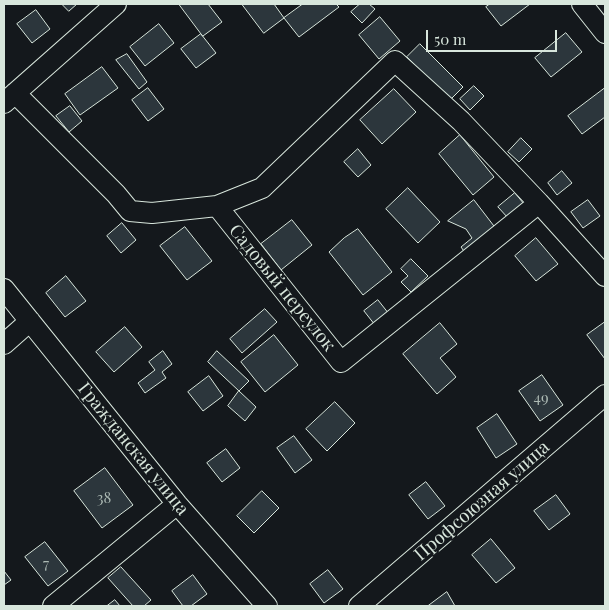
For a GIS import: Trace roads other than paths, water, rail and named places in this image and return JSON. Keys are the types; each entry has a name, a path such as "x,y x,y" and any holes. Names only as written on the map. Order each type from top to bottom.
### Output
{"street":[{"path":"9,98 116,4"},
{"path":"582,4 605,33"},
{"path":"217,206 262,188 396,61 461,121 605,276"},
{"name":"Садовый переулок","path":"9,98 116,194 130,210 152,213 217,206 341,362 539,203"},
{"name":"Гражданская улица","path":"4,289 176,504 267,606"},
{"path":"4,344 30,320"},
{"name":"Профсоюзная улица","path":"359,606 605,395"},
{"path":"59,604 176,504"}]}
